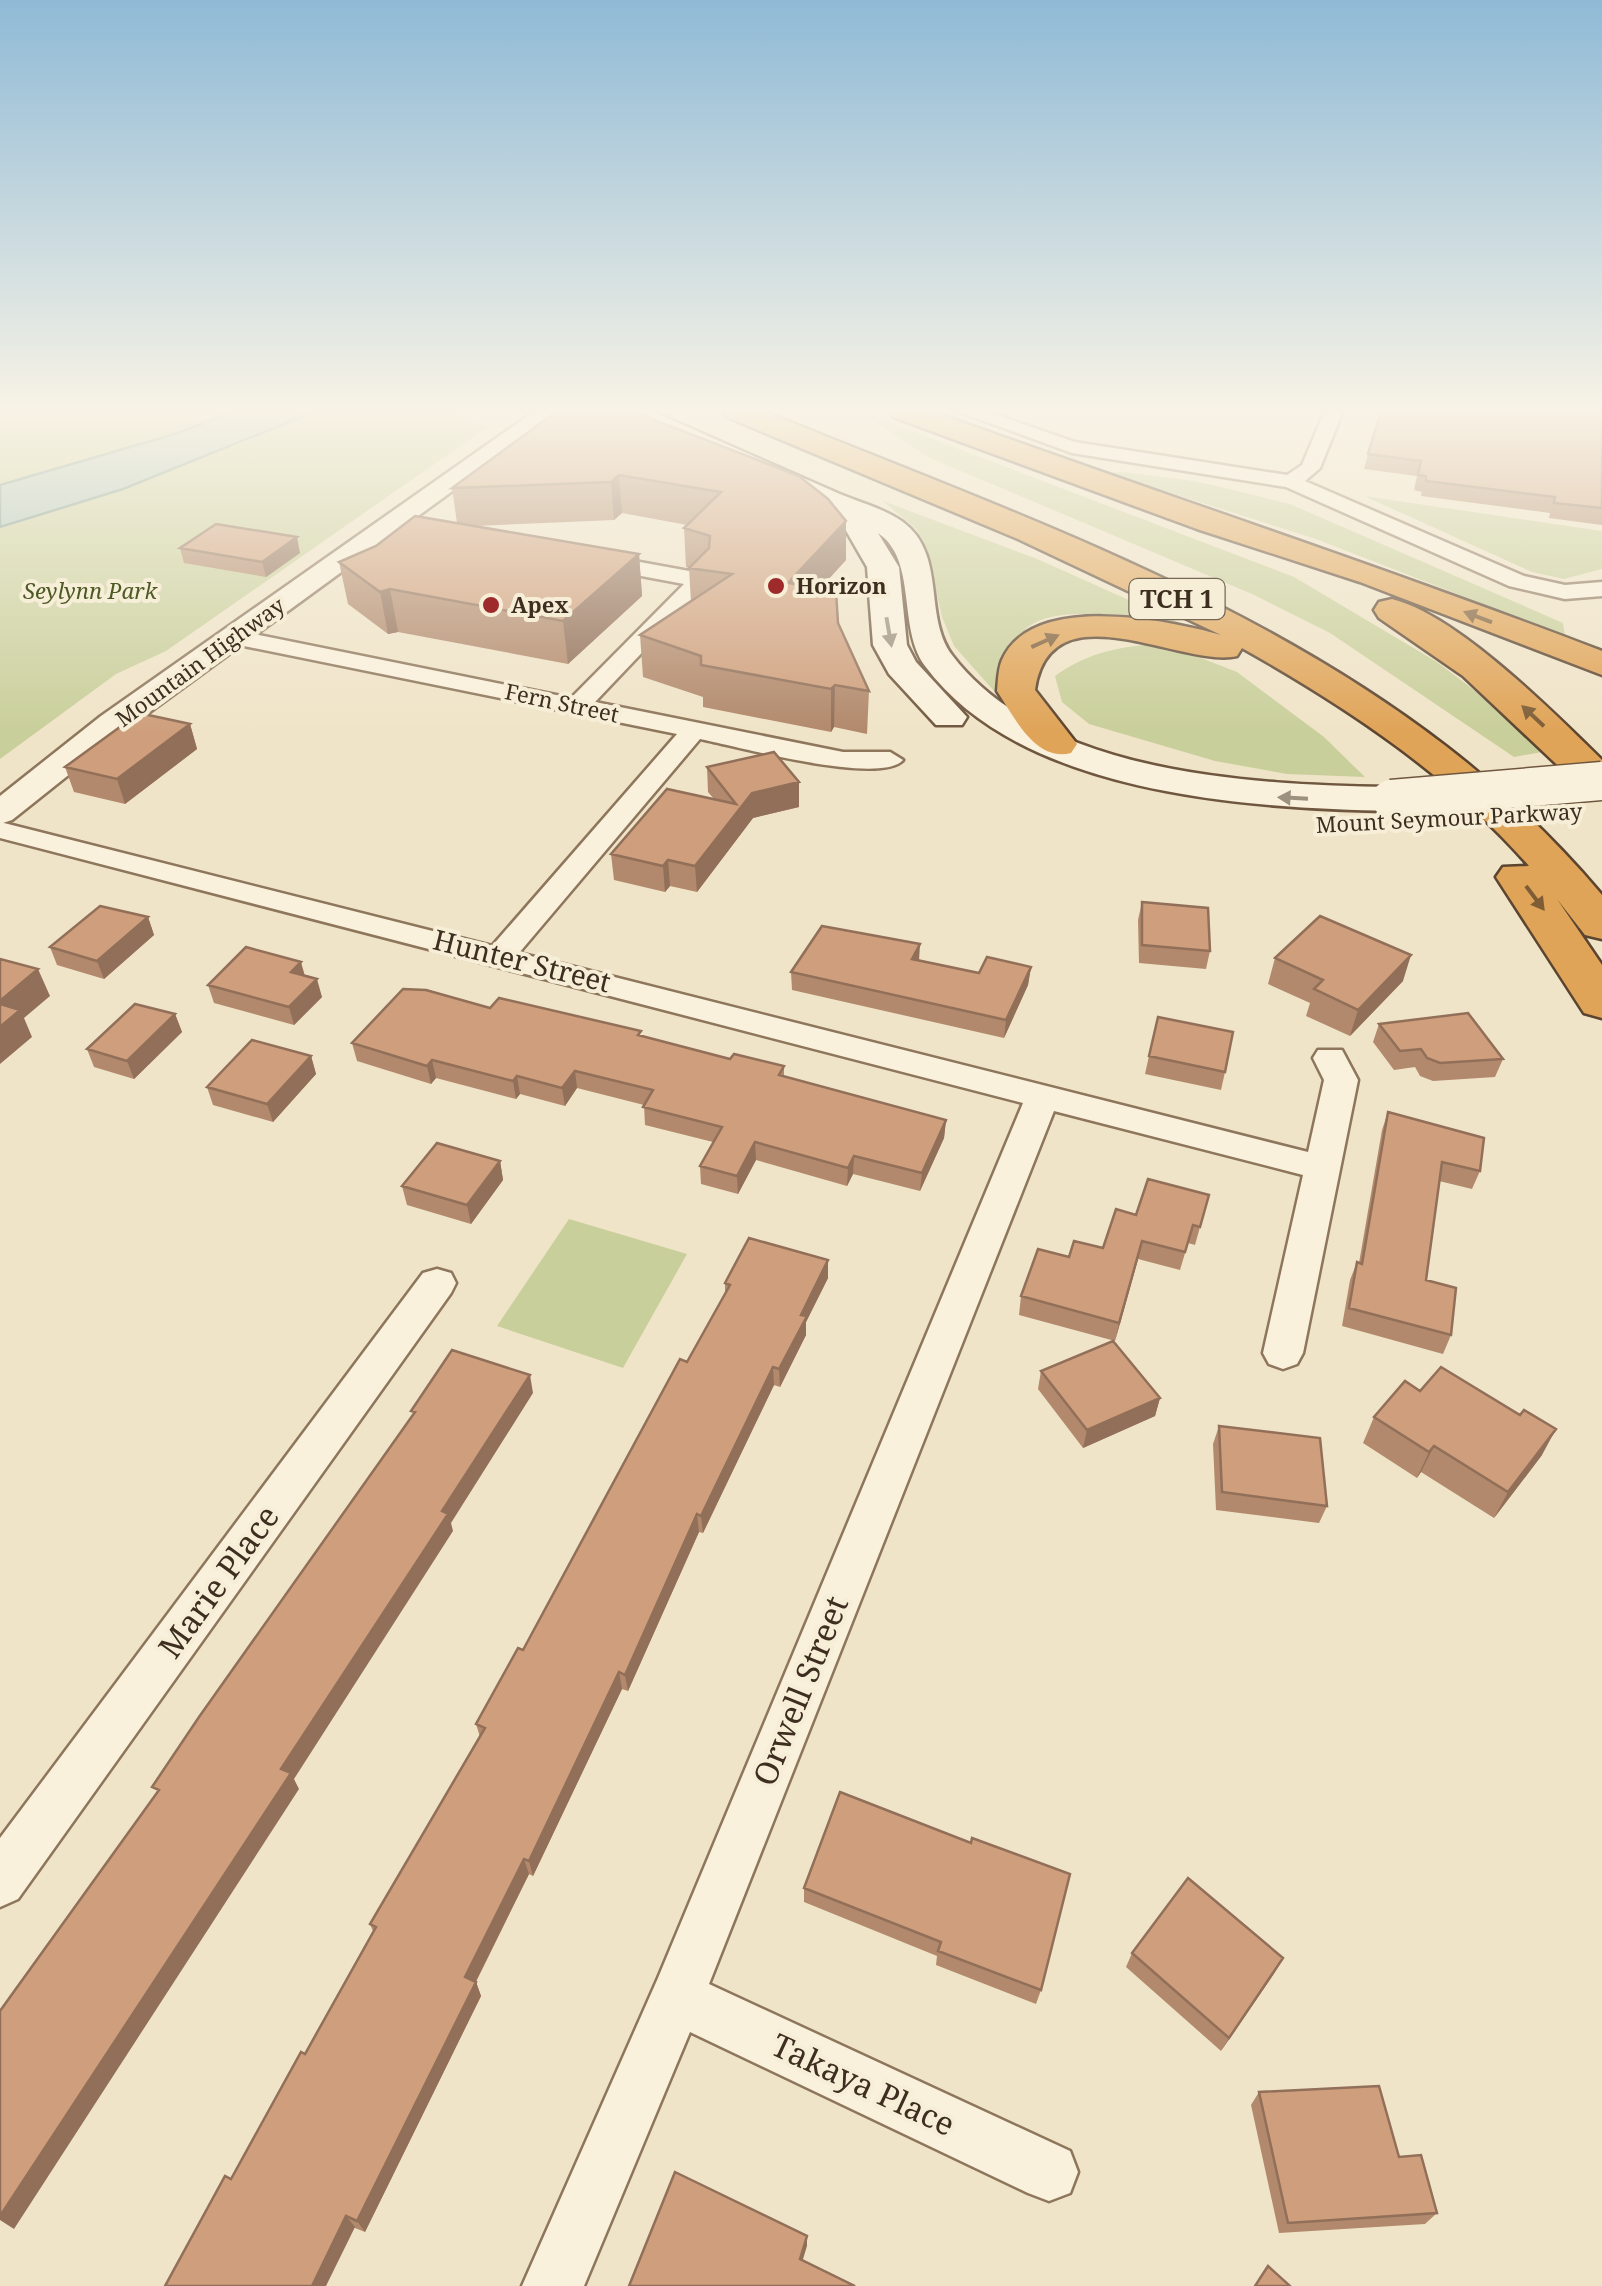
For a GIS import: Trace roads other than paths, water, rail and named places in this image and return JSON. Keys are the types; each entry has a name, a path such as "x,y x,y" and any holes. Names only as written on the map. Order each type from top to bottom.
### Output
{"highway":[{"name":"TCH 1","path":"988,518 1167,594 1332,681 1423,745 1487,798 1529,838 1602,925"},
{"name":"TCH 1","path":"1025,518 1190,585 1360,673 1522,792 1602,872"},
{"path":"1197,518 1372,574 1602,664"},
{"path":"1209,522 1354,588 1437,636 1487,674 1602,782"},
{"path":"1057,744 1016,690 1018,662 1034,644 1064,632 1112,626 1168,632 1226,649 1353,723 1437,790 1512,868 1548,914 1602,1002"}],"main road":[{"name":"Mount Seymour Parkway","path":"854,518 883,567 890,644 901,668 952,720 990,745 1070,780 1191,813 1307,826 1602,782"},
{"name":"Mount Seymour Parkway","path":"870,518 894,528 916,558 926,635 951,677 1000,715 1057,744 1198,787 1272,797 1401,812 1602,810"}],"street":[{"name":"Mountain Highway","path":"0,814 113,723 373,536 416,524 424,518"},
{"path":"1373,518 1518,581 1551,590 1598,590"},
{"path":"567,556 700,580 576,706"},
{"name":"Fern Street","path":"234,637 843,760 890,760"},
{"path":"501,955 692,731"},
{"name":"Hunter Street","path":"0,830 1319,1166"},
{"path":"1282,1353 1319,1166 1341,1080 1330,1058"},
{"name":"Orwell Street","path":"553,2286 676,1997 1044,1094"},
{"name":"Marie Place","path":"0,1881 438,1283"},
{"name":"Takaya Place","path":"676,1997 1048,2172"}],"water":[{"path":"0,518 30,518 0,527"}],"place":[{"name":"Horizon","path":"776,586"},
{"name":"Apex","path":"491,605"}],"park label":[{"name":"Seylynn Park","path":"90,591"}]}
